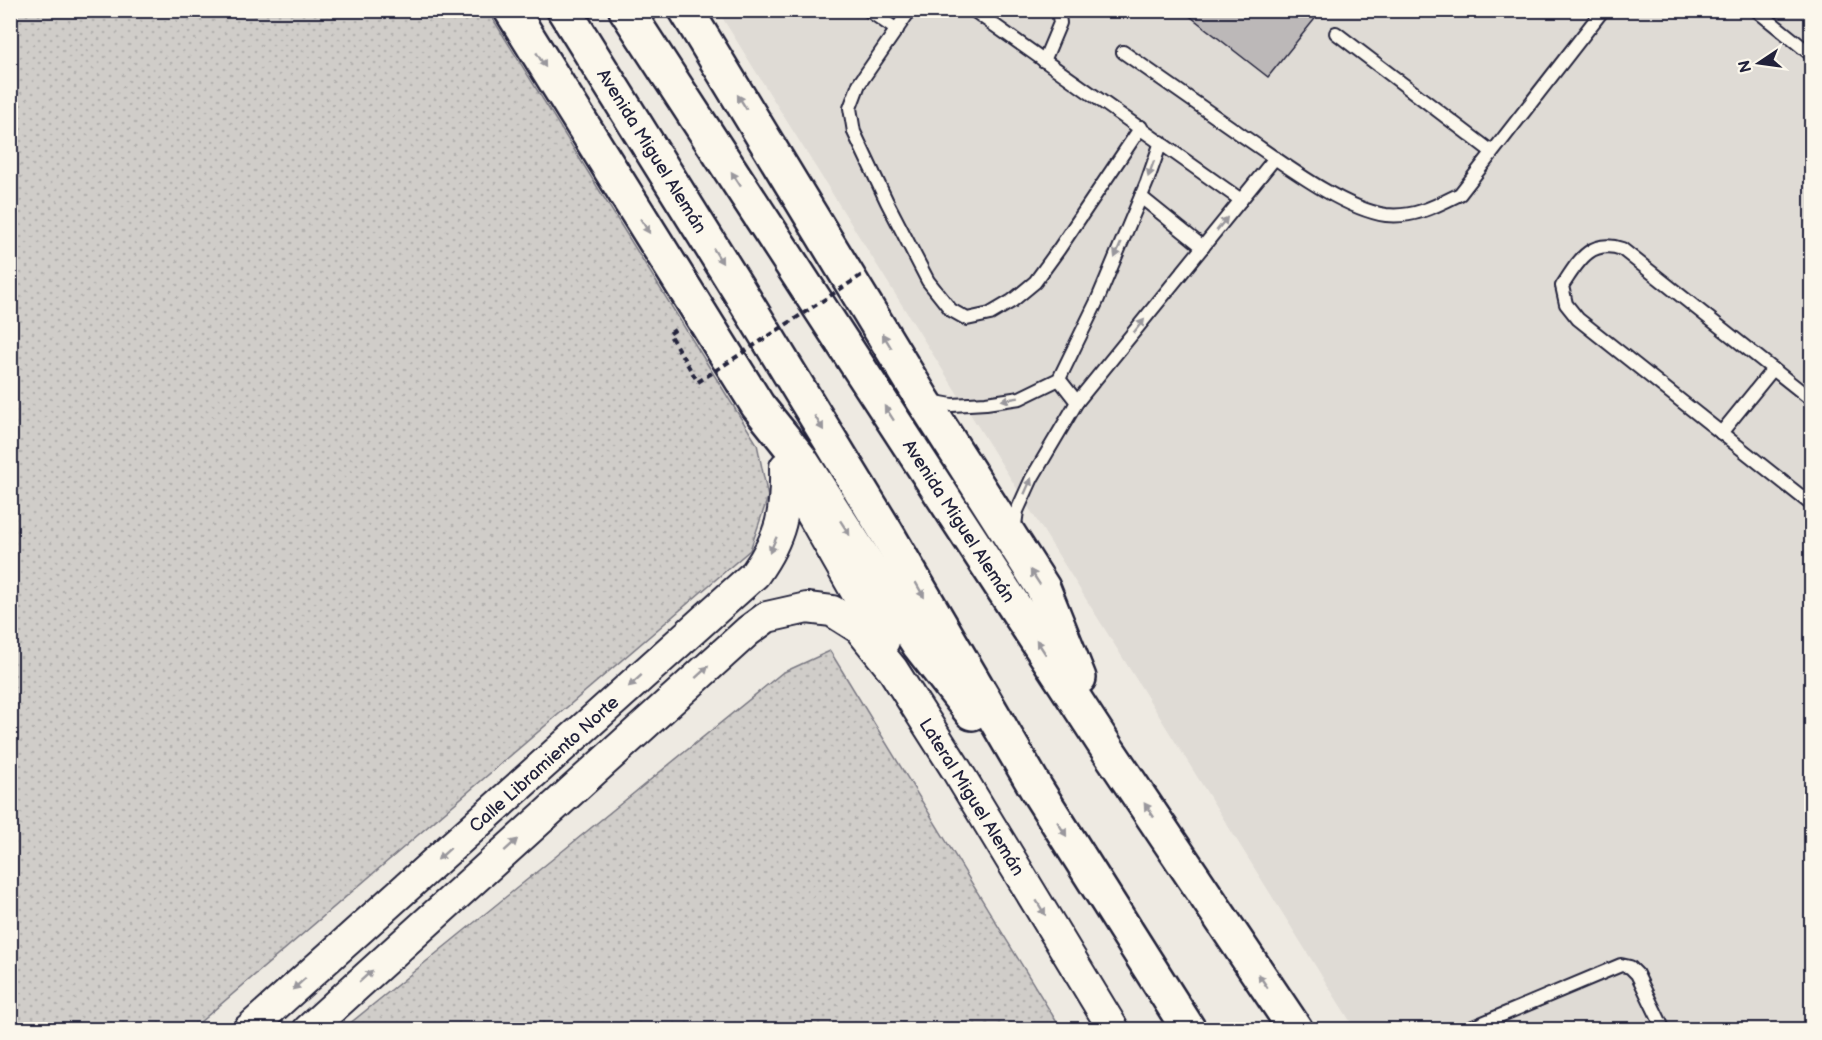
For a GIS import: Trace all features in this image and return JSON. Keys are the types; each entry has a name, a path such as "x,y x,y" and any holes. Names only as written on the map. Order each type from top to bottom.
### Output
{"highway":[{"path":"511,10 758,406 799,457 919,645 981,726 1037,790"},
{"name":"Avenida Miguel Alemán","path":"564,10 879,520 1037,790 1189,1029"},
{"name":"Avenida Miguel Alemán","path":"626,10 1106,747 1296,1029"},
{"path":"686,10 923,400 1043,588 1106,747"}],"street":[{"path":"758,406 785,467 956,769"},
{"name":"Calle Libramiento Norte","path":"248,1029 755,573 769,554 781,526 786,493 785,467"},
{"name":"Lateral Miguel Alemán","path":"796,610 807,608 832,611 859,628 893,670 1114,1029"},
{"name":"Calle Libramiento Norte","path":"308,1029 748,631 767,617 796,610"}],"lane":[{"path":"868,10 897,30"},
{"path":"910,10 859,84 850,108 854,132 928,280 951,309 967,319 990,314 1012,301 1035,282 1141,128"},
{"path":"973,10 1241,200"},
{"path":"1044,61 1060,22 1058,10"},
{"path":"1123,52 1302,177 1353,204 1386,214 1413,214 1434,208 1460,194 1603,10"},
{"path":"1756,10 1812,55"},
{"path":"1336,33 1492,152"},
{"path":"923,400 952,405 1020,398 1059,379 1097,300 1161,142"},
{"path":"1013,542 1017,511 1032,478 1077,402 1275,158"},
{"path":"1141,196 1203,247"},
{"path":"1812,400 1622,249 1609,244 1596,247 1576,265 1562,286 1566,304 1578,319 1812,506"},
{"path":"1721,433 1773,369"},
{"path":"1059,379 1077,402"},
{"path":"1466,1029 1621,965 1630,966 1637,974 1664,1029"}],"path":[{"path":"669,334 698,382 865,273"}],"shaded area":[{"path":"15,11 488,11 757,444 768,497 750,550 192,1029 11,1029 10,19"},
{"path":"718,11 1811,11 1811,1029 1355,1029"},
{"path":"830,651 1061,1029 343,1029 782,673"}],"building":[{"path":"1182,10 1322,10 1268,77"}]}
